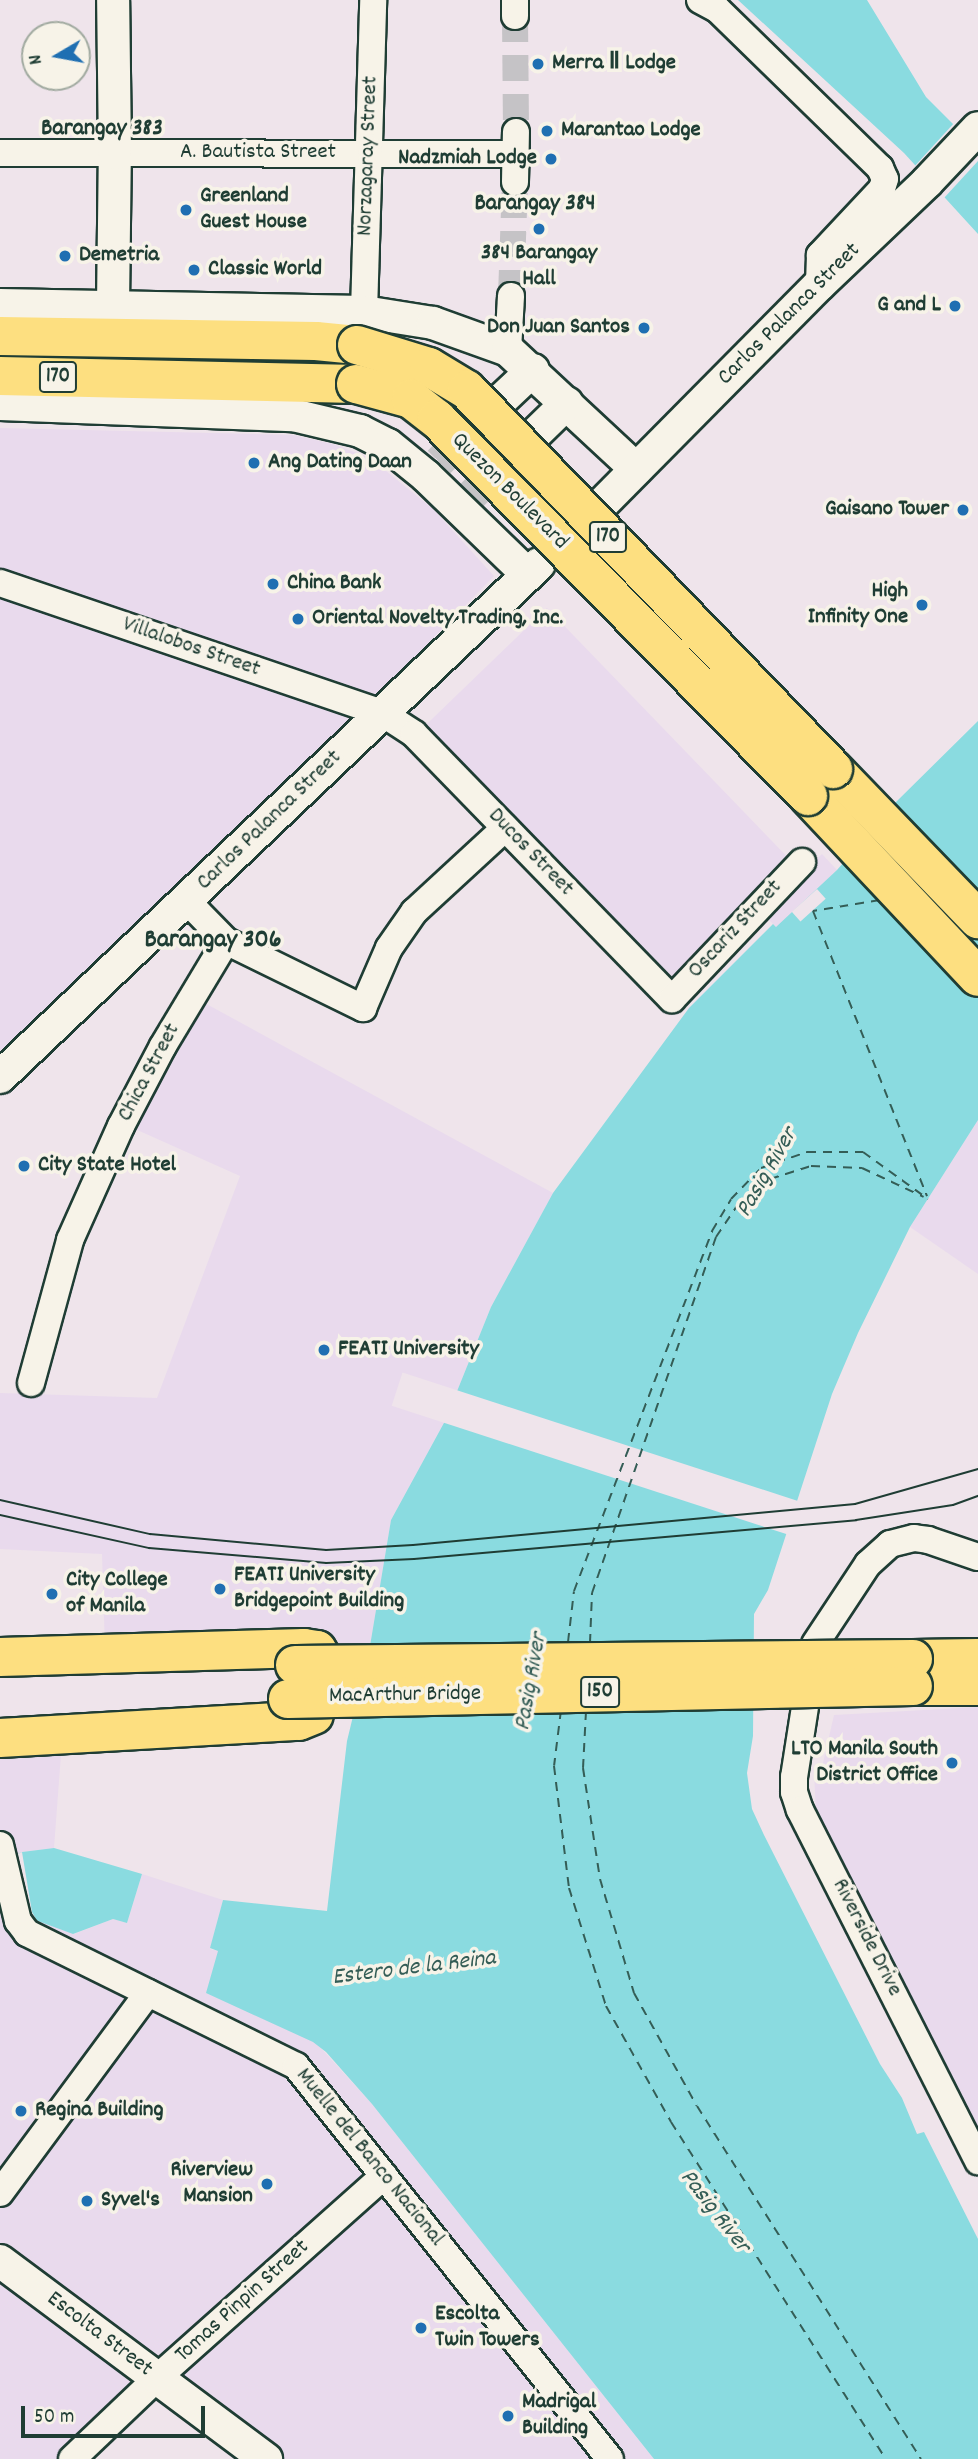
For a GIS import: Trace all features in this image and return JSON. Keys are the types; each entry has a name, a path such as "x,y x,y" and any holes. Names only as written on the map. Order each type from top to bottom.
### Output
{"main road":[{"name":"Quezon Boulevard","path":"0,336 316,341 361,328 429,367 467,390 978,919"},
{"name":"Quezon Boulevard","path":"0,376 356,384 411,399 437,419 683,667 978,977"},
{"path":"0,1657 304,1648 317,1650 304,1684 299,1721 0,1738"},
{"name":"MacArthur Bridge","path":"0,1672 304,1684 913,1673 978,1658"},
{"name":"MacArthur Bridge","path":"913,1673 978,1686"},
{"name":"MacArthur Bridge","path":"0,1713 304,1684"}],"street":[{"path":"113,0 116,153 113,306"},
{"name":"Norzagaray Street","path":"361,328 370,154 373,0"},
{"path":"703,0 880,168 885,179 882,189 820,256 819,285"},
{"name":"Carlos Palanca Street","path":"603,503 819,285 927,182 978,128"},
{"name":"A. Bautista Street","path":"0,153 370,154 516,143 515,182"},
{"path":"508,350 511,296"},
{"name":"Quezon Boulevard","path":"0,304 113,306 361,328 433,323 508,350 533,370 636,469"},
{"path":"498,403 533,370"},
{"path":"531,438 568,403"},
{"name":"Quezon Boulevard","path":"0,404 293,415 360,430 432,469 534,569"},
{"name":"Carlos Palanca Street","path":"0,1077 534,569"},
{"name":"Villalobos Street","path":"0,583 383,713"},
{"name":"Ducos Street","path":"383,713 414,734 672,999"},
{"path":"187,901 226,941 363,1008 389,948 414,912 505,828"},
{"name":"Oscariz Street","path":"672,999 802,862"},
{"name":"Chica Street","path":"31,1383 70,1240 133,1103 226,941"},
{"path":"815,1644 868,1564 890,1544 914,1538 928,1539 978,1557"},
{"name":"Riverside Drive","path":"805,1707 794,1777 794,1792 800,1810 978,2161"},
{"name":"Muelle del Banco Nacional","path":"3,1852 12,1921 34,1937 296,2066 610,2459"},
{"path":"0,2193 148,1993"},
{"name":"Tomas Pinpin Street","path":"72,2459 157,2378 384,2176"},
{"name":"Escolta Street","path":"0,2261 266,2459"}],"shaded area":[{"path":"0,428 293,435 333,444 370,458 433,509 494,576 208,868 0,1051"},
{"path":"547,608 792,862 669,981 424,727"},
{"path":"822,854 837,870 817,889 826,899 776,927 760,911"},
{"name":"FEATI University","path":"201,1001 553,1193 491,1307 445,1421 391,1520 370,1646 105,1649 102,1554 0,1549 0,1393 157,1398 240,1176 135,1129"},
{"path":"978,1120 978,1274 910,1227"},
{"path":"978,1707 978,2141 816,1816 814,1770 823,1763 834,1715"},
{"path":"62,1741 54,1848 22,1852 0,1863 0,1743"},
{"path":"142,1874 223,1900 210,1949 218,1951 320,2047 372,2104 654,2459 266,2459 157,2379 72,2459 0,2459 0,1907 74,1934 113,1919 127,1923"}],"water":[{"path":"738,0 867,0 926,97 978,149 978,234 904,153"},
{"path":"978,721 978,1120 910,1227 858,1333 832,1394 768,1590 754,1614 753,1736 747,1773 752,1809 764,1835 880,2064 902,2098 917,2134 924,2132 978,2239 978,2459 654,2459 372,2104 326,2052 313,2042 206,1993 218,1951 210,1948 223,1900 327,1911 347,1741 370,1646 391,1520 445,1421 491,1307 553,1193 689,1008 773,924 776,927 837,870 896,802"},
{"path":"54,1848 142,1874 127,1923 113,1919 73,1934 0,1907 0,1863 22,1852"}],"pier":[{"path":"955,122 978,144 978,161 944,198 913,168"},
{"path":"817,889 826,899 800,921 792,912"},
{"path":"403,1373 801,1502 790,1535 392,1406"},
{"path":"22,1852 32,1912 36,1919 0,1907 0,1863"}],"ferry route":[{"path":"880,900 813,911 927,1196"},
{"path":"568,1642 574,1591 712,1231 731,1199 761,1168 807,1152 863,1152 928,1199"},
{"path":"590,1643 592,1593 716,1237 738,1204 770,1179 811,1166 862,1168 924,1197"},
{"path":"561,1710 554,1766 569,1888 606,2006 671,2122 886,2459"},
{"path":"586,1711 583,1768 600,1879 634,1993 697,2106 921,2459"}],"tunnel":[{"path":"515,16 516,132"},
{"path":"511,296 515,182"},
{"path":"439,462 498,403"},
{"path":"471,496 510,458"}],"tram line":[{"path":"0,1500 150,1534 326,1550 413,1545 855,1504 978,1469"},
{"path":"0,1515 149,1548 326,1563 414,1559 856,1520 953,1505 978,1496"}],"place":[{"name":"Merra Ⅱ Lodge","path":"538,64"},
{"name":"Marantao Lodge","path":"547,131"},
{"name":"Nadzmiah Lodge","path":"551,159"},
{"name":"Greenland Guest House","path":"186,210"},
{"name":"384 Barangay Hall","path":"539,229"},
{"name":"Demetria","path":"65,256"},
{"name":"Classic World","path":"194,270"},
{"name":"G and L","path":"955,306"},
{"name":"Don Juan Santos","path":"644,328"},
{"name":"Ang Dating Daan","path":"254,463"},
{"name":"Gaisano Tower","path":"963,510"},
{"name":"China Bank","path":"273,584"},
{"name":"High Infinity One","path":"922,605"},
{"name":"Oriental Novelty Trading, Inc.","path":"298,619"},
{"name":"City State Hotel","path":"24,1166"},
{"name":"FEATI University","path":"324,1350"},
{"name":"FEATI University Bridgepoint Building","path":"220,1589"},
{"name":"City College of Manila","path":"52,1594"},
{"name":"LTO Manila South District Office","path":"952,1763"},
{"name":"Regina Building","path":"21,2111"},
{"name":"Riverview Mansion","path":"267,2184"},
{"name":"Syvel's","path":"87,2201"},
{"name":"Escolta Twin Towers","path":"421,2328"},
{"name":"Madrigal Building","path":"508,2416"}],"district":[{"name":"Barangay 383","path":"102,130"},
{"name":"Barangay 384","path":"535,205"},
{"name":"Barangay 306","path":"213,941"}],"water label":[{"name":"Pasig River","path":"768,1173"},
{"name":"Pasig River","path":"532,1682"},
{"name":"Estero de la Reina","path":"414,1969"},
{"name":"Pasig River","path":"714,2212"}]}
